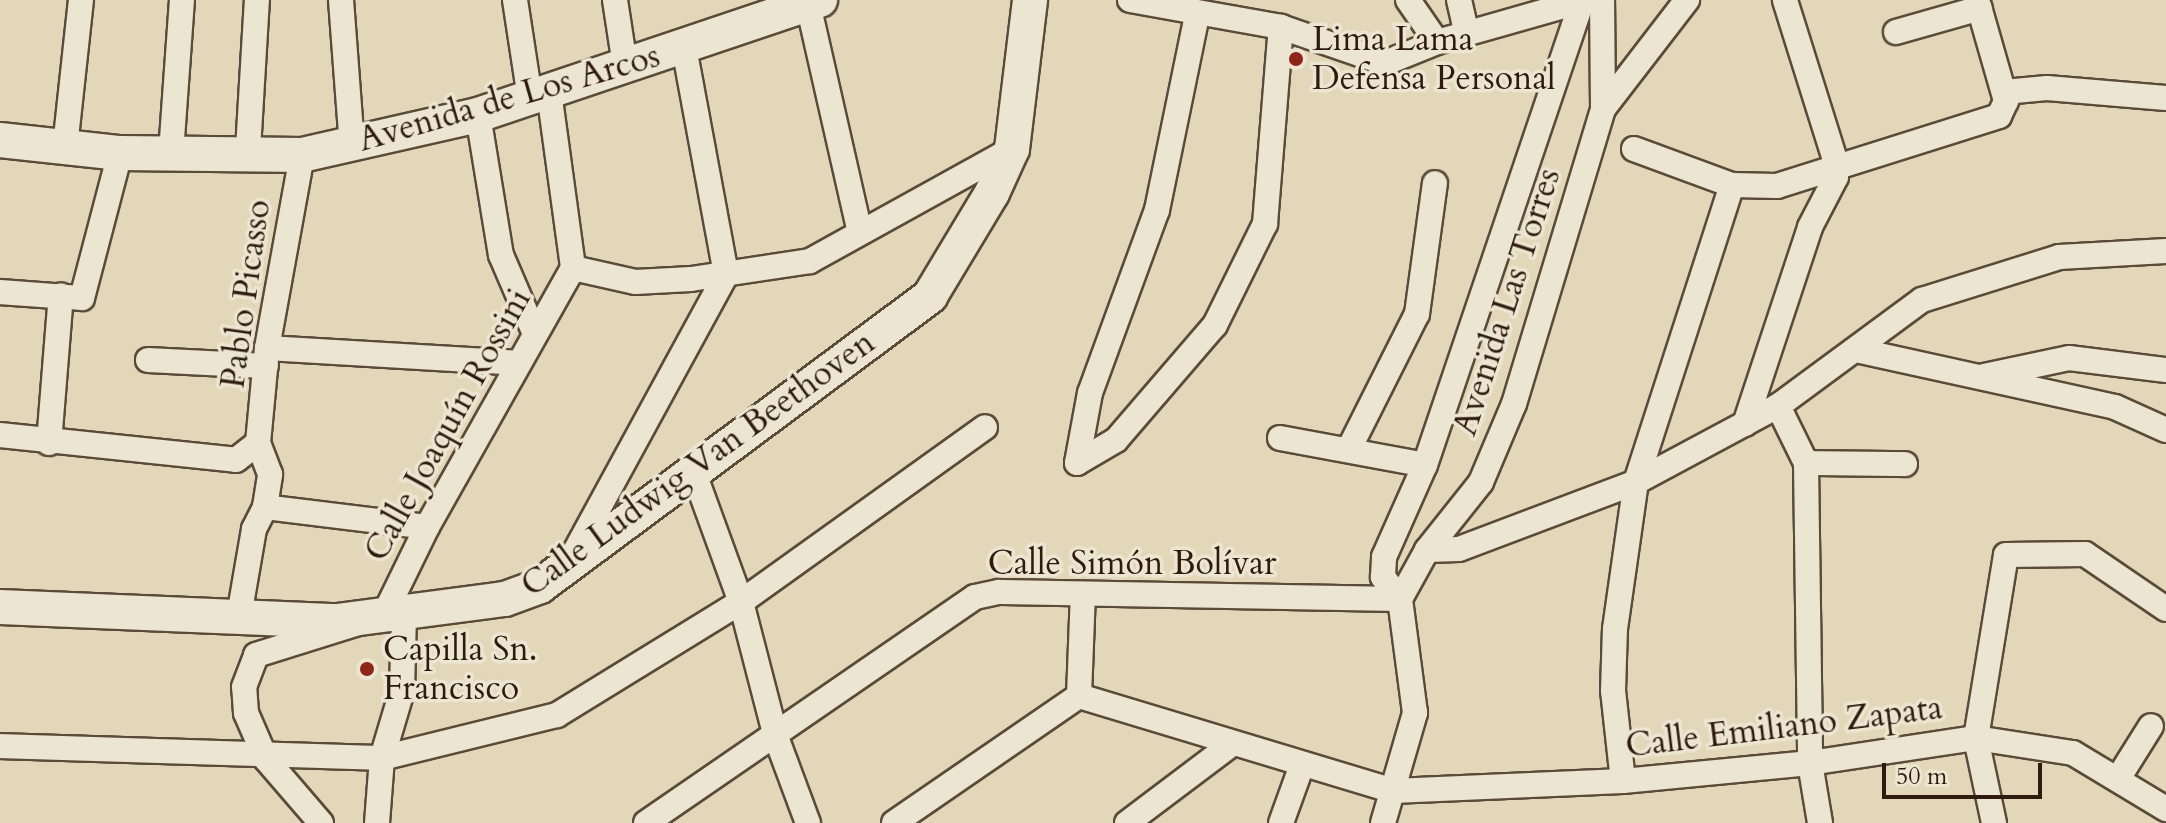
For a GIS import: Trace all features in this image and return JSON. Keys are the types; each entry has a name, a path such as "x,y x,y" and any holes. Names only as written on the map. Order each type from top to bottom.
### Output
{"street":[{"path":"65,147 81,0"},
{"path":"171,153 182,0"},
{"path":"248,150 257,0"},
{"path":"341,0 352,146"},
{"path":"515,0 540,95 573,268 635,282 726,274 810,261 859,229 1012,149"},
{"path":"615,0 625,65"},
{"name":"Calle Ludwig Van Beethoven","path":"0,607 337,621 523,595 694,473 930,296 992,193 1012,149 1030,0"},
{"path":"1130,0 1197,15 1281,27 1385,63 1437,42 1543,8 1589,2"},
{"path":"1408,0 1437,42"},
{"path":"1459,0 1467,34"},
{"path":"1603,109 1687,0"},
{"path":"1745,424 1810,227 1836,177 1836,163 1785,0"},
{"path":"814,2 859,229"},
{"name":"Avenida de Los Arcos","path":"0,140 120,153 248,150 302,155 478,115 814,2"},
{"name":"Avenida Las Torres","path":"1400,599 1427,550 1481,482 1497,451 1562,254 1603,109 1589,2"},
{"name":"Avenida Las Torres","path":"1383,823 1415,713 1400,599 1383,577 1384,557 1425,465 1589,2"},
{"path":"1896,32 1978,4 2004,101"},
{"path":"1197,15 1157,210 1090,393 1077,463 1116,440 1215,325 1265,224 1281,27"},
{"path":"568,563 726,274 684,47"},
{"path":"1634,149 1732,185 1777,186 1836,163 1988,120 2004,101 2047,88 2166,98"},
{"path":"478,115 501,255 535,334"},
{"path":"49,443 72,297 120,153"},
{"name":"Pablo Picasso","path":"258,443 266,357 302,155"},
{"path":"1349,449 1417,314 1435,183"},
{"path":"1623,781 1613,691 1615,629 1636,482 1732,185"},
{"path":"1427,550 1459,549 1636,482 1778,406 1922,300 1983,277 2059,257 2166,251"},
{"name":"Calle Joaquín Rossini","path":"394,614 427,527 573,268"},
{"path":"0,292 72,297"},
{"path":"1856,350 2115,407 2166,430"},
{"path":"148,360 266,357 517,363"},
{"path":"1974,378 2069,358 2166,370"},
{"path":"1778,406 1806,463 1810,763 1820,823"},
{"path":"0,746 266,759 382,758 557,715 741,602 985,427"},
{"path":"0,435 49,443 236,460 258,443 270,474 265,507 254,529 239,616"},
{"path":"1280,438 1425,465"},
{"path":"1806,463 1905,464"},
{"path":"694,473 741,602 776,737 808,823"},
{"path":"265,507 427,527"},
{"path":"1994,823 1976,738 2006,555 2085,554 2166,609"},
{"name":"Calle Simón Bolívar","path":"646,823 776,737 975,597 999,592 1400,599"},
{"path":"894,823 1079,696 1083,594"},
{"path":"321,823 266,759 246,713 244,687 256,655 394,614 402,691 382,758 377,823"},
{"name":"Calle Emiliano Zapata","path":"1079,696 1393,791 1623,781 1810,763 1976,738 2073,753 2119,777 2166,809"},
{"path":"2119,777 2151,726"},
{"path":"1127,823 1232,744"},
{"path":"1281,823 1302,765"}],"place":[{"name":"Lima Lama Defensa Personal","path":"1296,59"},
{"name":"Capilla Sn. Francisco","path":"367,669"}]}
